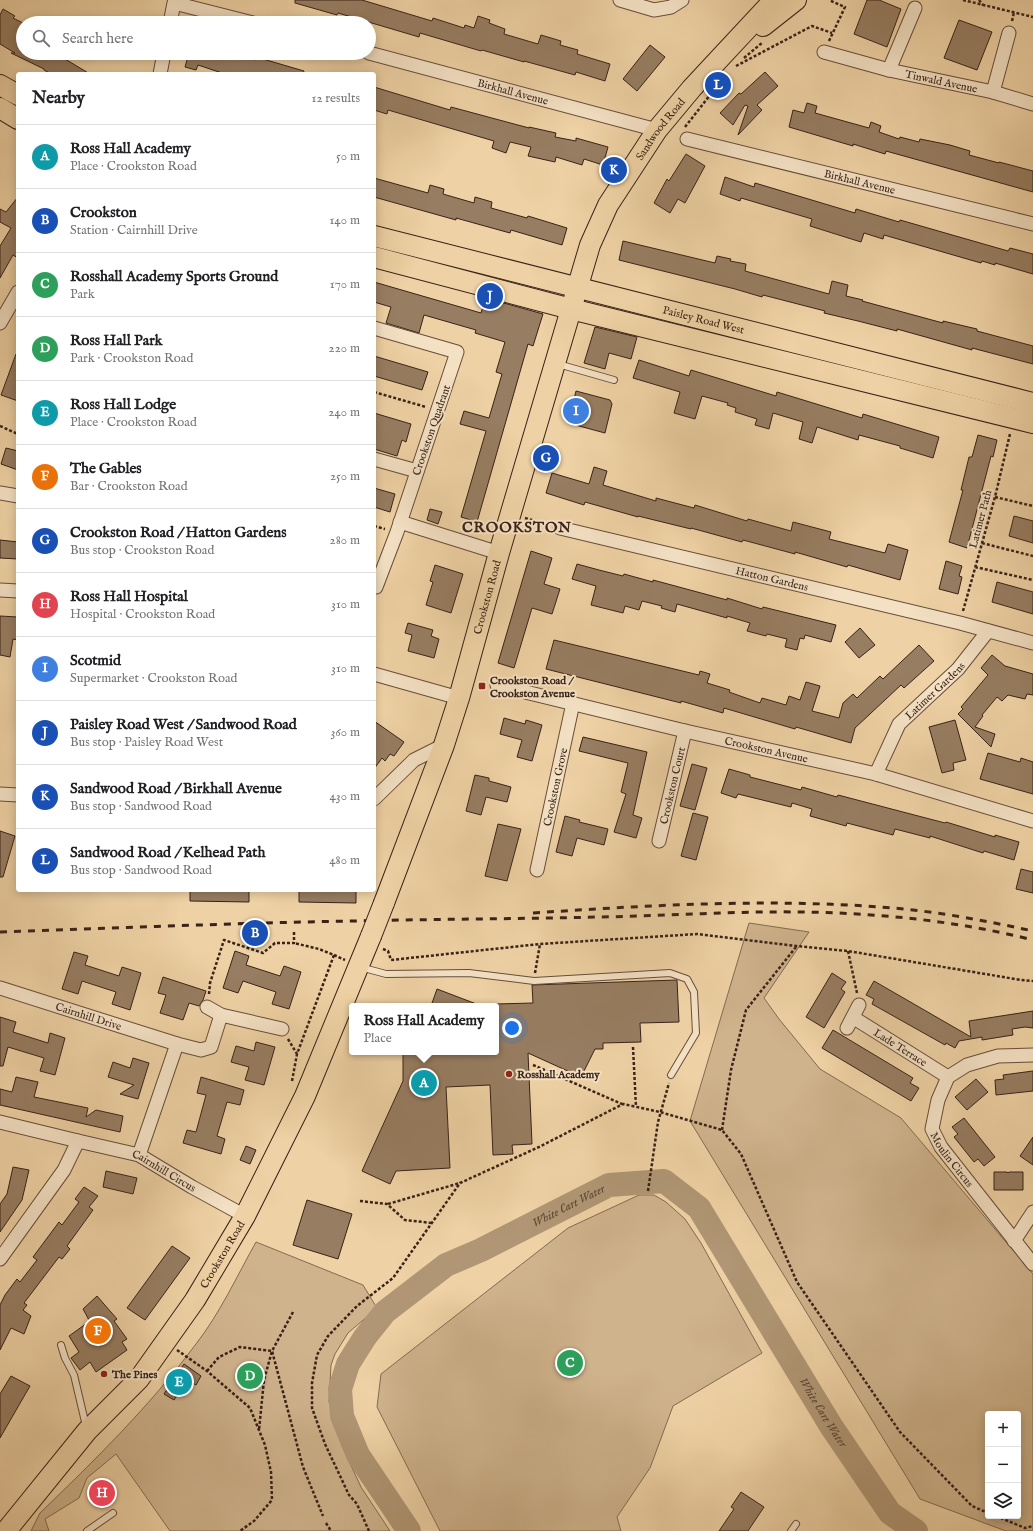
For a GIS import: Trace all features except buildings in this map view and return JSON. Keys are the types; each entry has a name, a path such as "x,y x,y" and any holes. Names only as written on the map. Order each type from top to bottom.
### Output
{"main road":[{"name":"Sandwood Road","path":"724,66 774,0"},
{"name":"Sandwood Road","path":"577,287 590,244 608,205 657,130 692,88 724,66 796,0"},
{"path":"0,85 16,94"},
{"path":"0,108 16,117"},
{"name":"Paisley Road West","path":"376,237 1033,403"},
{"name":"Paisley Road West","path":"376,258 571,309 1033,423"},
{"name":"Crookston Road","path":"6,1531 87,1431 139,1379 195,1300 245,1216 305,1096 370,940 444,745 459,698 499,553 577,287"}],"street":[{"path":"620,0 654,10 672,7 682,0"},
{"path":"171,16 174,3 225,16"},
{"name":"Tinwald Avenue","path":"890,70 915,8"},
{"name":"Tinwald Avenue","path":"992,92 1009,33"},
{"name":"Tinwald Avenue","path":"824,52 890,70 992,92 1033,104"},
{"name":"Birkhall Avenue","path":"376,55 657,130"},
{"path":"160,72 163,60"},
{"name":"Birkhall Avenue","path":"685,134 1033,224"},
{"path":"0,323 16,295"},
{"name":"Crookston Quadrant","path":"376,329 458,352 400,522 376,587"},
{"path":"376,460 417,470"},
{"path":"0,493 16,496"},
{"path":"400,522 499,553"},
{"name":"Hatton Gardens","path":"560,528 960,623 1033,643"},
{"path":"0,590 16,591"},
{"name":"Latimer Gardens","path":"876,774 899,724 958,669 988,630"},
{"path":"376,675 459,698"},
{"name":"Crookston Avenue","path":"497,685 685,731 876,774 1033,821"},
{"name":"Crookston Grove","path":"537,870 574,703"},
{"name":"Crookston Court","path":"660,841 685,731"},
{"path":"376,797 414,760 444,745"},
{"path":"0,794 16,795"},
{"name":"Cairnhill Drive","path":"0,988 177,1044 201,1050 211,1047 221,1014"},
{"name":"Lade Terrace","path":"859,1005 850,1023 948,1077"},
{"path":"207,1007 221,1014 282,1029"},
{"path":"139,1155 177,1044"},
{"path":"948,1077 967,1065 998,1056 1033,1055"},
{"name":"Moulin Circus","path":"948,1077 938,1100 932,1129 941,1147 1033,1264"},
{"name":"Cairnhill Circus","path":"0,1122 78,1142 139,1155 245,1216"},
{"path":"0,1259 64,1170 78,1142"},
{"path":"1014,1241 1033,1212"}],"lane":[{"path":"555,363 614,380"},
{"path":"358,967 386,974 469,973 534,981 670,973 687,979 694,992 696,1034 671,1075"},
{"path":"61,1345 78,1389 87,1431"},
{"path":"87,1531 113,1513"},
{"path":"791,1531 796,1524"}],"path":[{"path":"824,52 845,6 829,0"},
{"path":"963,0 1033,17"},
{"path":"979,0 984,5"},
{"path":"724,66 812,26 832,33"},
{"path":"685,134 719,85"},
{"path":"376,393 438,410"},
{"name":"Latimer Path","path":"960,623 995,497 1010,437 1012,418"},
{"path":"0,426 16,433"},
{"path":"995,497 1033,506"},
{"path":"511,514 560,528"},
{"path":"982,542 1033,556"},
{"path":"975,567 1033,580"},
{"path":"294,931 294,943"},
{"path":"370,940 388,951 391,960 540,944 697,934 848,951 1033,981"},
{"path":"207,1007 210,983 224,940 263,953 276,943 294,943 334,955 297,1054 282,1029"},
{"path":"534,981 540,944"},
{"path":"722,1130 731,1070 746,1010 796,946"},
{"path":"848,951 859,1005"},
{"path":"633,1047 636,1107"},
{"path":"533,1065 623,1104 660,1112 722,1130 741,1154 797,1282 900,1432 972,1506 985,1512"},
{"path":"648,1191 658,1122 671,1075"},
{"path":"360,1200 387,1204 460,1183 539,1147 623,1104"},
{"path":"369,1531 357,1504 349,1496 325,1444 312,1408 312,1383 317,1355 328,1336 357,1306 393,1278 460,1183"},
{"path":"387,1204 404,1220 432,1223"},
{"path":"259,1431 264,1380 272,1350 293,1312"},
{"path":"165,1342 207,1371 250,1408 265,1446 271,1472 272,1500 254,1521 240,1531"},
{"path":"207,1371 219,1357 240,1347 272,1350"},
{"path":"272,1350 303,1467 323,1516"},
{"path":"1003,1519 1025,1528 1033,1526"},
{"path":"326,1523 330,1531"}],"shaded area":[{"path":"749,923 809,932 764,998 779,1019 820,1069 901,1118 1033,1274 1033,1531 1006,1531 920,1499 690,1121"},
{"path":"639,1195 654,1195 666,1202 685,1219 701,1243 762,1353 673,1406 650,1468 617,1517 621,1531 440,1531 377,1407 381,1374 568,1228"},
{"path":"256,1242 363,1285 377,1308 348,1333 335,1354 331,1365 329,1402 348,1459 361,1487 390,1531 170,1531 116,1454 87,1478 79,1498 45,1519 49,1531 31,1531 40,1513 141,1411 196,1344 213,1320"}],"waterway":[{"name":"White Cart Water","path":"409,1531 358,1455 342,1416 340,1389 348,1364 365,1337 385,1312 446,1265 481,1250 609,1185 664,1181 699,1208 831,1426 890,1513 916,1531"}],"railway":[{"path":"533,913 668,905 803,903 893,908 946,914 1033,931"},
{"path":"0,932 310,922 568,918 750,912 801,912 860,914 918,919 1005,933 1033,940"}],"place":[{"name":"Sandwood Road / Kelhead Path","path":"718,85"},
{"name":"Sandwood Road / Birkhall Avenue","path":"614,170"},
{"name":"Paisley Road West / Sandwood Road","path":"490,296"},
{"name":"Scotmid","path":"576,411"},
{"name":"Crookston Road / Hatton Gardens","path":"546,458"},
{"name":"Crookston Road / Crookston Avenue","path":"482,686"},
{"name":"Crookston","path":"255,933"},
{"name":"Rosshall Academy","path":"509,1074"},
{"name":"Ross Hall Academy","path":"424,1083"},
{"name":"The Gables","path":"98,1331"},
{"name":"Rosshall Academy Sports Ground","path":"570,1363"},
{"name":"The Pines","path":"104,1374"},
{"name":"Ross Hall Park","path":"250,1376"},
{"name":"Ross Hall Lodge","path":"179,1382"},
{"name":"Ross Hall Hospital","path":"102,1493"}],"district":[{"name":"CROOKSTON","path":"517,527"}]}
